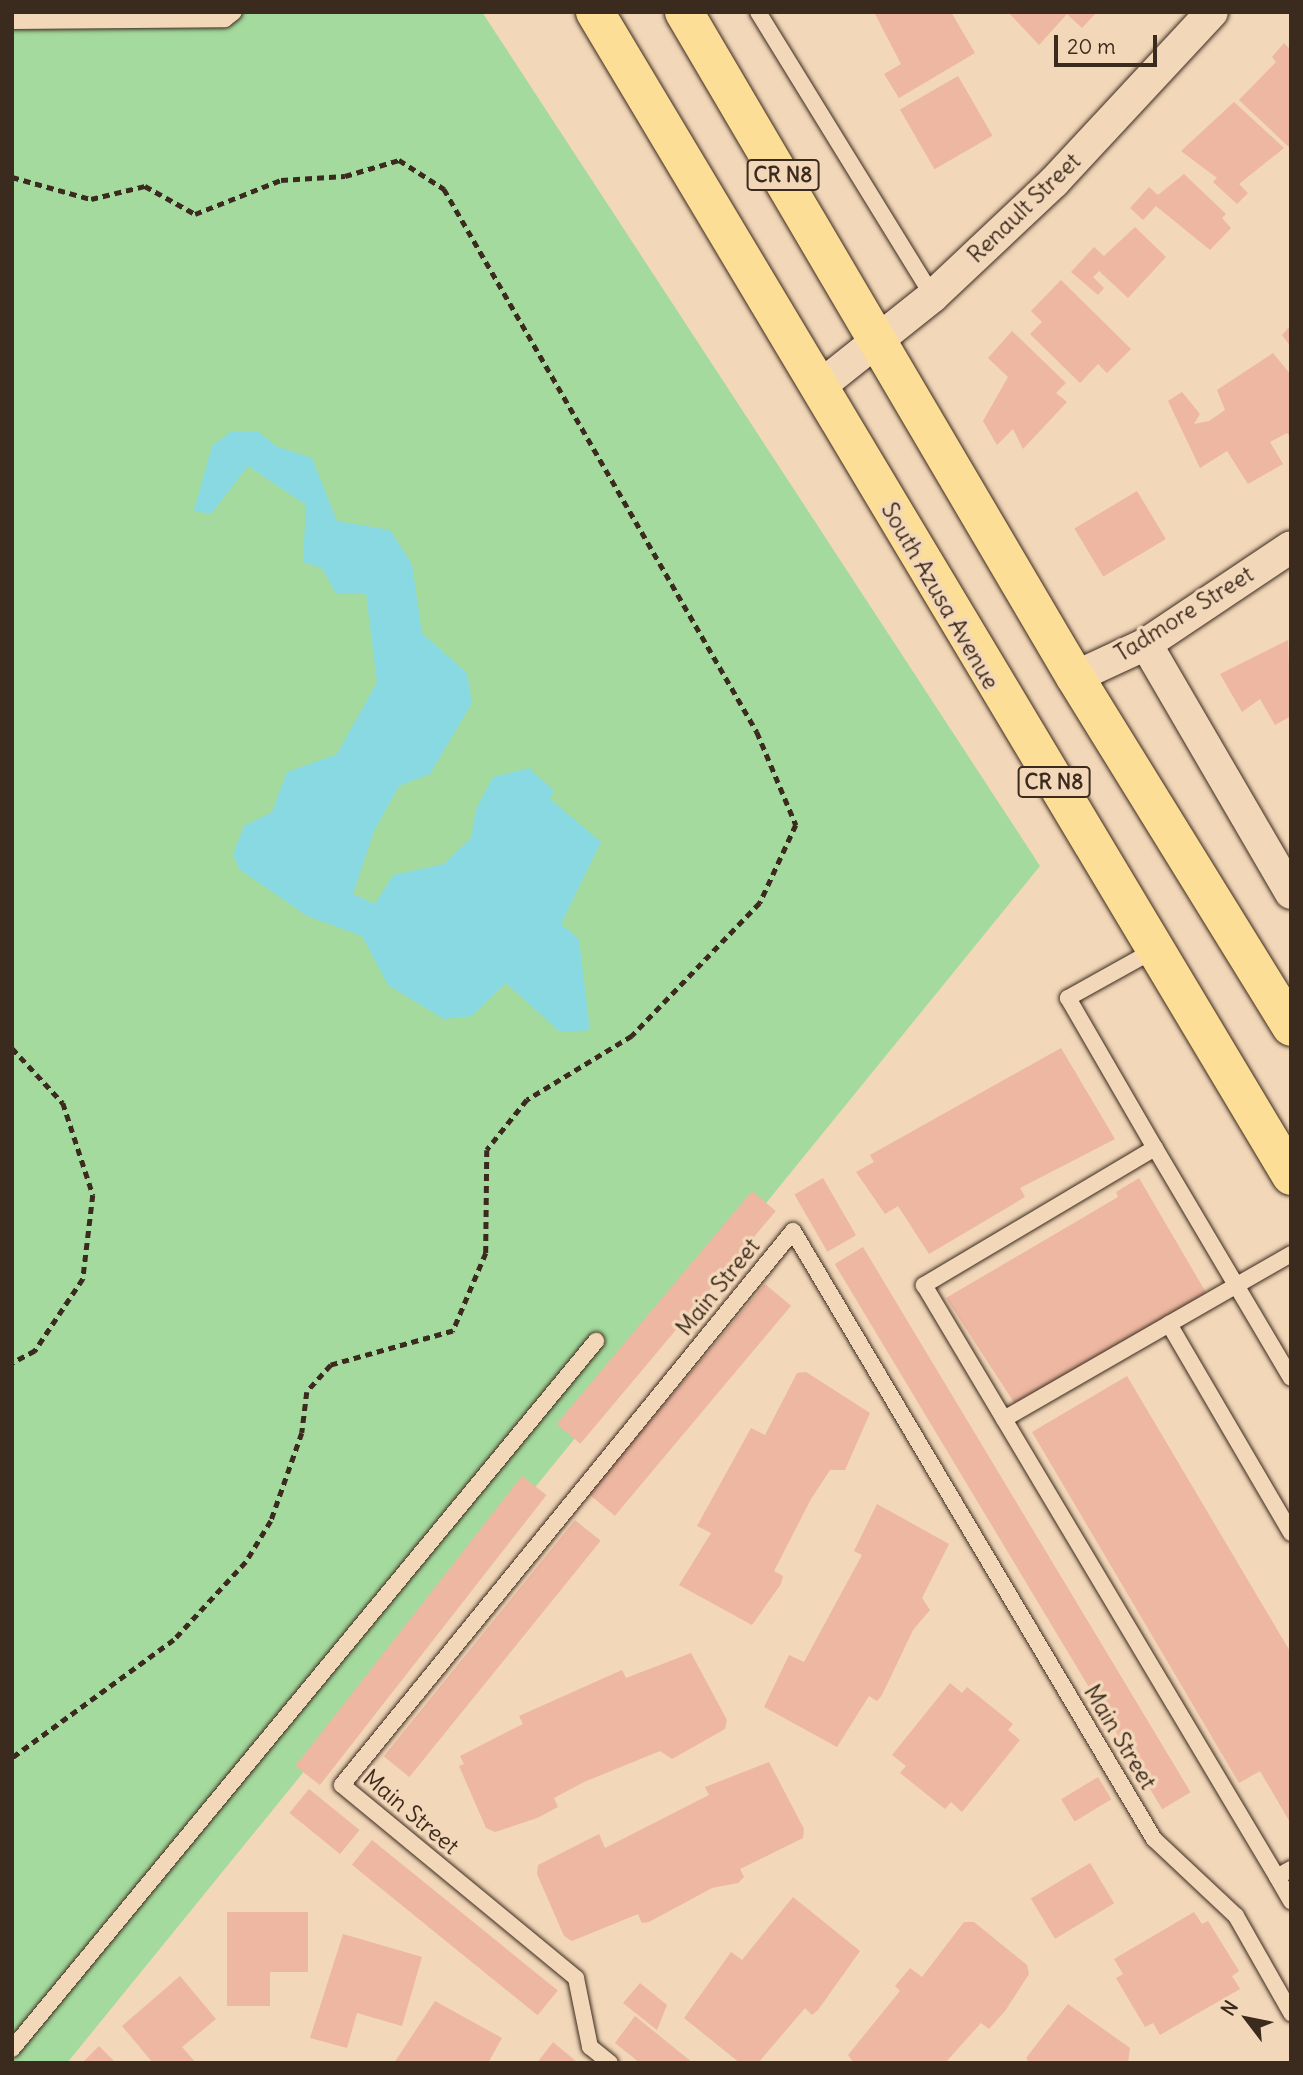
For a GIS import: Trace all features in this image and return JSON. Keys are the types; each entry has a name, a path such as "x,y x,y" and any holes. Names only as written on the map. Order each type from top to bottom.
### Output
{"main road":[{"name":"South Azusa Avenue","path":"595,12 819,387 1010,716 1156,949 1291,1176"},
{"name":"CR N8","path":"684,12 882,338 1075,677 1291,1027"}],"street":[{"name":"Renault Street","path":"819,387 933,296 1054,182 1212,12"},
{"name":"Tadmore Street","path":"1075,677 1146,643 1291,547"},
{"path":"1146,643 1291,893"}],"lane":[{"path":"12,20 23,12"},
{"path":"12,20 225,19 234,12"},
{"path":"758,12 933,296"},
{"path":"1156,949 1069,998 1291,1378"},
{"path":"1155,1148 924,1285 1284,1873 1291,1901"},
{"name":"Main Street","path":"610,2063 590,2047 576,1978 342,1784 793,1231 1154,1839 1236,1916 1291,2013"},
{"path":"1004,1419 1291,1254"},
{"path":"1169,1324 1291,1533"},
{"path":"12,2049 596,1341"}],"path":[{"path":"12,177 91,199 145,186 195,214 281,180 345,176 399,160 444,188 757,732 796,825 760,904 632,1036 527,1100 487,1150 486,1252 453,1331 331,1365 307,1392 302,1433 271,1521 246,1562 174,1640 12,1758"},
{"path":"12,1048 63,1103 93,1195 83,1279 35,1351 12,1363"}],"green space":[{"path":"12,12 482,12 1040,866 67,2063 12,2063"}],"water":[{"path":"232,431 259,432 276,446 312,458 337,521 390,530 412,564 422,633 467,673 472,703 430,774 399,786 374,831 353,894 375,904 393,875 444,864 471,838 476,809 493,777 529,768 554,791 550,799 601,842 561,924 579,939 590,1030 560,1032 506,983 472,1016 444,1019 388,985 362,936 307,916 239,869 233,854 244,826 272,812 287,772 337,754 377,682 366,594 336,594 322,568 303,562 306,505 248,466 211,514 194,511 212,446"}],"building":[{"path":"874,12 951,12 975,53 899,98 884,74 901,64"},
{"path":"1008,12 1097,12 1082,28 1067,14 1039,45"},
{"path":"1284,43 1291,50 1291,149 1239,100 1276,62 1272,57"},
{"path":"958,76 992,136 934,169 900,110"},
{"path":"1234,102 1284,148 1239,184 1248,193 1237,204 1213,182 1217,178 1181,151"},
{"path":"1184,174 1226,214 1222,218 1231,228 1210,250 1156,206 1143,220 1130,208 1149,187 1158,195"},
{"path":"1135,227 1166,257 1128,298 1099,271 1093,277 1104,288 1098,295 1071,272 1094,247 1104,256"},
{"path":"1061,280 1131,349 1107,373 1098,364 1080,383 1030,334 1042,322 1031,311"},
{"path":"1291,325 1291,347 1282,335"},
{"path":"1012,331 1066,383 1056,393 1067,402 1023,449 1013,429 997,445 983,421 1008,377 988,358"},
{"path":"1273,353 1291,375 1291,438 1287,433 1270,442 1283,464 1248,484 1227,451 1200,468 1168,401 1182,392 1200,414 1194,424 1209,421 1225,410 1217,390"},
{"path":"1137,491 1166,539 1103,577 1074,529"},
{"path":"1288,640 1291,716 1275,725 1260,699 1242,712 1220,674"},
{"path":"1061,1048 1115,1139 1020,1188 1025,1197 929,1254 898,1206 885,1214 856,1172 874,1162 870,1155"},
{"path":"823,1178 856,1235 827,1252 794,1194"},
{"path":"1139,1178 1208,1296 1015,1404 946,1298 1118,1197 1116,1192"},
{"path":"752,1191 776,1211 580,1444 557,1424"},
{"path":"863,1247 1191,1792 1162,1809 835,1264"},
{"path":"765,1284 791,1306 615,1516 589,1494"},
{"path":"806,1372 870,1413 845,1470 830,1470 811,1499 774,1571 783,1576 781,1584 752,1625 679,1585 711,1533 697,1526 751,1428 765,1435 797,1373"},
{"path":"1127,1376 1291,1653 1291,1824 1260,1771 1239,1783 1032,1432"},
{"path":"522,1476 546,1495 320,1785 295,1766"},
{"path":"877,1504 949,1544 922,1598 930,1610 913,1630 882,1695 877,1701 869,1696 837,1747 764,1707 789,1655 804,1662 862,1555 854,1551"},
{"path":"575,1520 601,1541 409,1777 384,1756"},
{"path":"691,1653 727,1720 725,1729 672,1759 660,1751 584,1782 554,1798 558,1807 537,1818 495,1832 486,1828 459,1766 464,1764 460,1756 523,1724 519,1716 622,1670 626,1678"},
{"path":"950,1683 962,1693 967,1687 1013,1724 1008,1730 1020,1740 962,1812 951,1802 945,1809 900,1773 906,1766 892,1755"},
{"path":"769,1762 804,1829 803,1838 740,1869 744,1877 738,1883 712,1888 649,1922 642,1923 638,1914 572,1941 564,1936 537,1874 538,1865 599,1834 605,1848 709,1795 705,1787"},
{"path":"1098,1777 1111,1799 1075,1821 1061,1799"},
{"path":"309,1789 360,1830 340,1854 289,1813"},
{"path":"372,1840 558,1990 538,2015 352,1865"},
{"path":"1090,1863 1114,1903 1055,1939 1031,1899"},
{"path":"793,1897 860,1951 818,2010 812,2015 805,2008 758,2063 740,2063 684,2018 731,1952 742,1960"},
{"path":"227,1912 308,1912 308,1972 270,1972 270,2006 227,2006"},
{"path":"1194,1912 1202,1924 1208,1921 1239,1971 1232,1976 1240,1989 1160,2035 1153,2023 1145,2027 1116,1978 1123,1974 1114,1959"},
{"path":"964,1922 974,1922 1027,1965 1029,1974 1005,2011 989,2029 981,2023 945,2063 854,2063 848,2055 900,1991 895,1986 910,1968 922,1977"},
{"path":"343,1934 422,1957 402,2026 357,2013 347,2048 310,2038"},
{"path":"180,1976 216,2019 182,2047 196,2063 153,2063 122,2026"},
{"path":"640,1983 667,2005 657,2030 623,2003"},
{"path":"435,2001 502,2038 488,2063 394,2063"},
{"path":"1068,2004 1130,2048 1128,2063 1030,2063 1026,2058"},
{"path":"635,2016 693,2063 640,2063 615,2043"},
{"path":"553,2042 578,2063 537,2063"},
{"path":"99,2046 116,2063 82,2063"}]}
